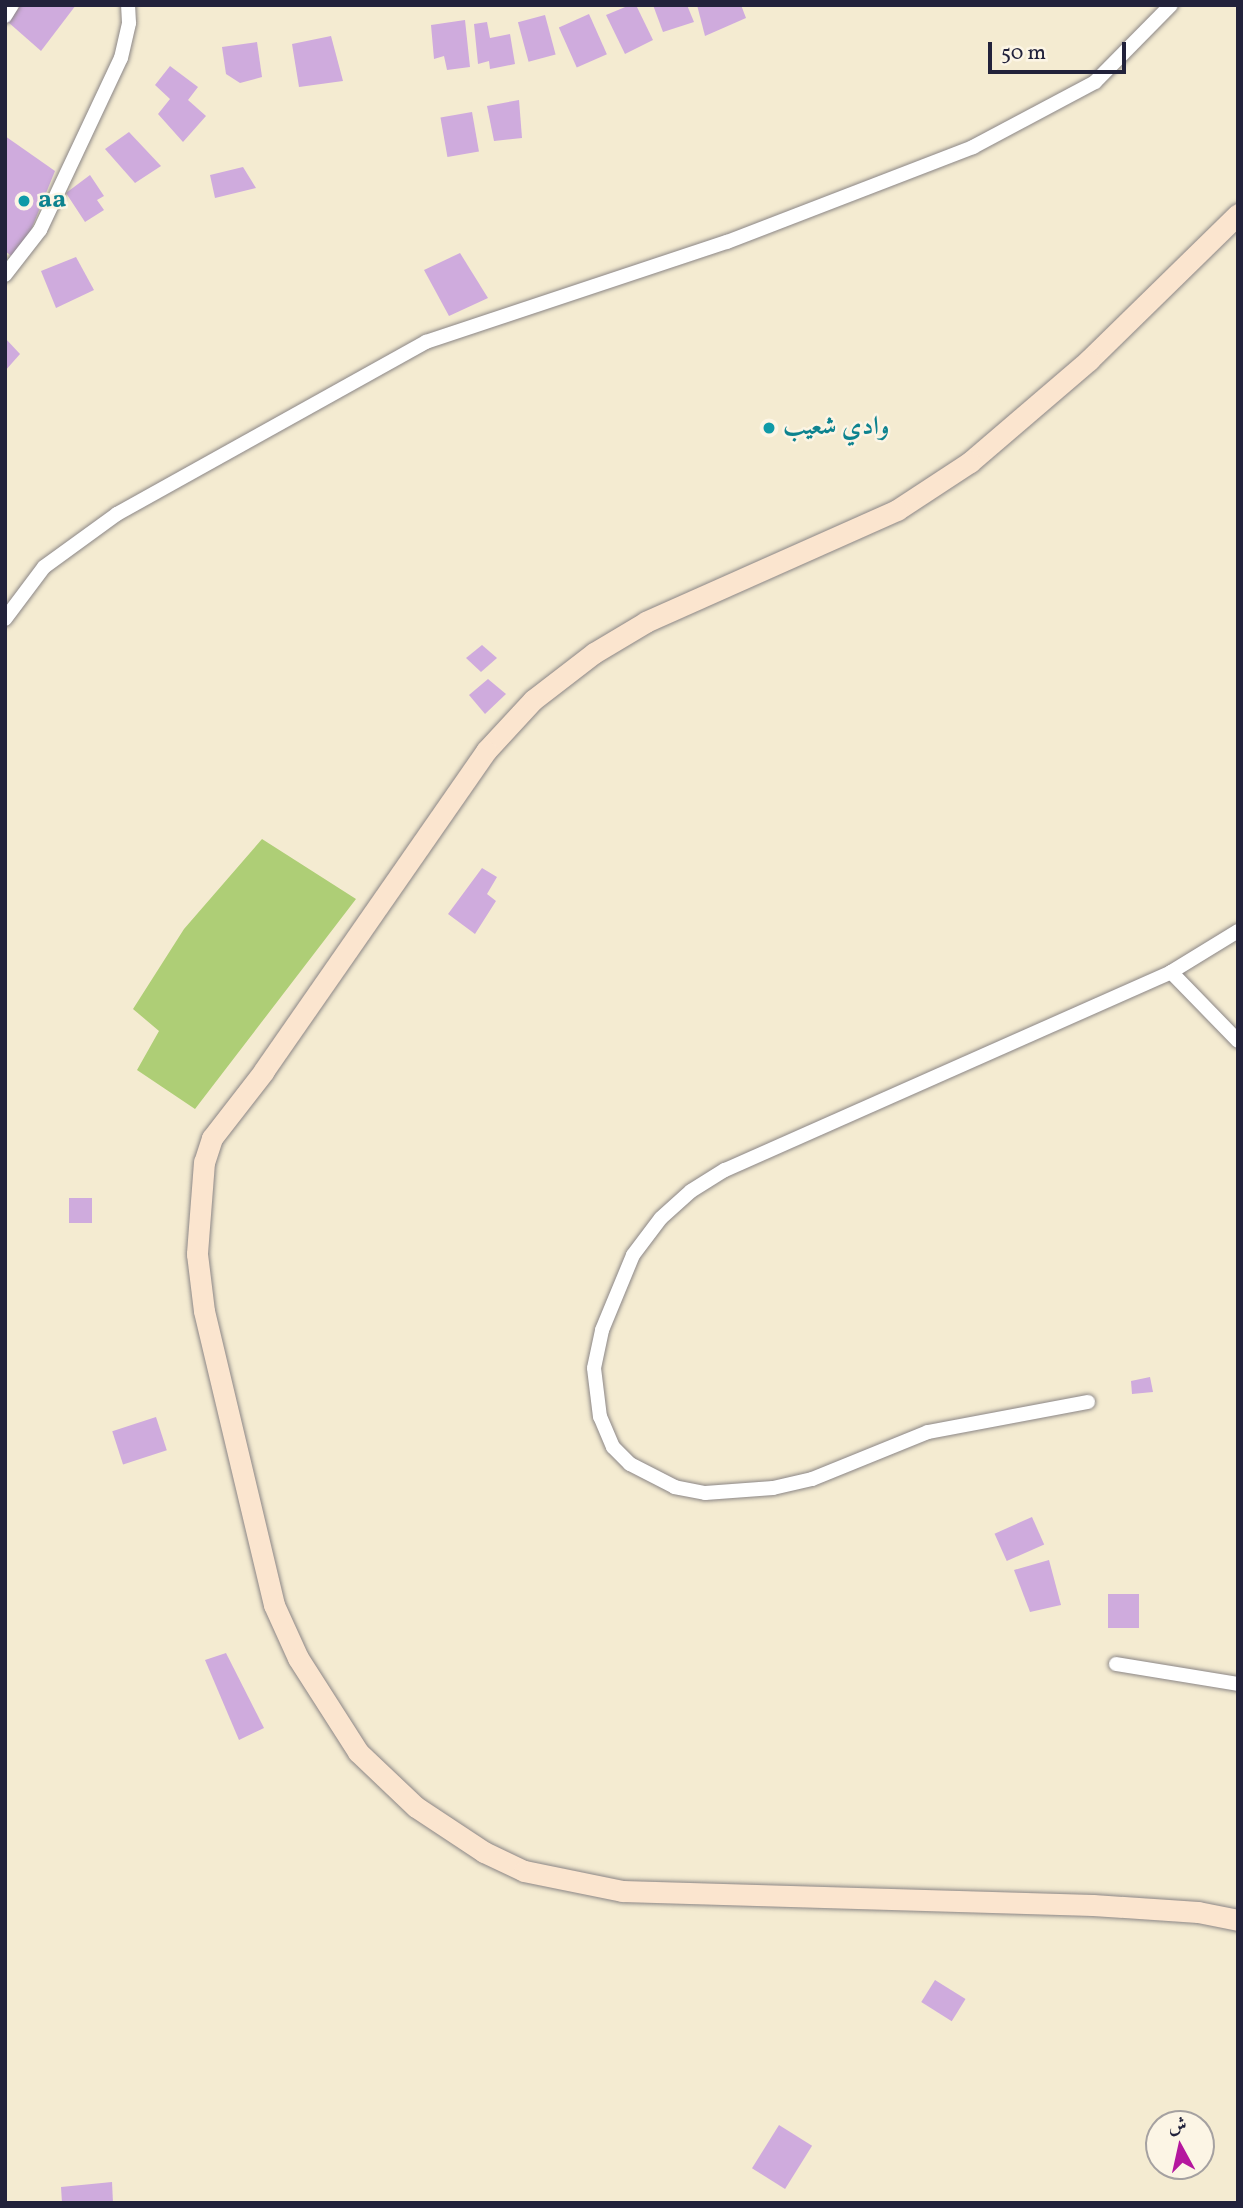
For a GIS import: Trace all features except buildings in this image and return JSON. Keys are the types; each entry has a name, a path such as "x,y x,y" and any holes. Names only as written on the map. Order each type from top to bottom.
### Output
{"main road":[{"path":"1238,214 1088,360 970,462 897,510 646,622 594,653 533,700 486,751 264,1071 212,1138 202,1174 197,1254 204,1311 274,1605 298,1658 358,1752 416,1807 484,1852 524,1871 622,1891 1093,1905 1198,1912 1238,1920"}],"street":[{"path":"5,16 12,5"},
{"path":"5,275 40,230 121,58 129,23 128,5"},
{"path":"5,619 44,567 117,514 426,342 727,242 973,147 1095,82 1171,5"},
{"path":"1088,1402 928,1432 812,1479 773,1488 705,1493 675,1487 630,1464 613,1447 600,1416 594,1368 602,1330 633,1255 653,1227 691,1191 725,1170 1171,972 1238,931"},
{"path":"1171,972 1238,1041"},
{"path":"1116,1664 1238,1684"}],"green space":[{"path":"262,839 356,899 195,1109 137,1070 159,1031 133,1009 184,929"}],"place":[{"name":"aa","path":"24,201"},
{"name":"وادي شعيب","path":"769,428"}]}
